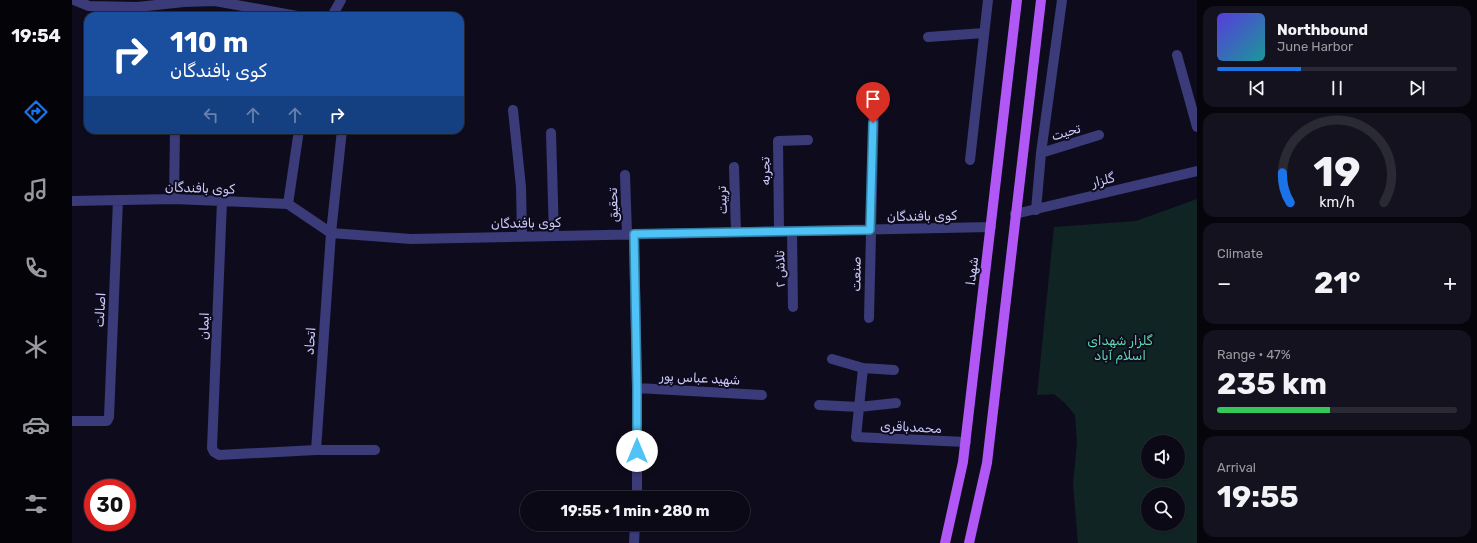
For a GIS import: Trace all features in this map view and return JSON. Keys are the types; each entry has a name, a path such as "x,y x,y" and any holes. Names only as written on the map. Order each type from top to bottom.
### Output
{"main road":[{"name":"شهدا","path":"945,543 966,442 1017,0"},
{"path":"969,543 987,463 1041,0"}],"street":[{"path":"74,0 90,6 137,7 184,2 215,1 275,12"},
{"path":"334,12 341,0"},
{"path":"970,160 988,0"},
{"path":"1036,210 1041,153 1062,0"},
{"path":"928,37 984,33"},
{"path":"1177,55 1193,99 1197,127"},
{"name":"صنعت","path":"869,318 874,107"},
{"path":"513,110 521,187 522,237"},
{"path":"551,133 554,236"},
{"path":"174,199 175,134"},
{"path":"299,134 288,204 331,234"},
{"name":"اتحاد","path":"316,450 331,234 342,134"},
{"name":"تحیت","path":"1041,153 1099,135"},
{"name":"تجربه","path":"779,231 778,141 808,140"},
{"name":"تربیت","path":"734,167 736,232"},
{"name":"گلزار","path":"1015,214 1197,171"},
{"name":"تحقیق","path":"625,175 631,234 637,388 637,491"},
{"name":"کوی بافندگان","path":"72,200 174,199 288,204"},
{"name":"اصالت","path":"72,422 107,421 109,417 118,200"},
{"name":"ایمان","path":"222,201 212,448 214,452 219,455 316,450"},
{"name":"کوی بافندگان","path":"331,234 411,239 991,227"},
{"name":"تلاش ۲","path":"792,231 793,307"},
{"path":"832,359 863,368 894,370"},
{"path":"859,407 863,368"},
{"name":"شهید عباس پور","path":"637,388 762,395"},
{"path":"819,405 859,407 896,403"},
{"name":"محمدباقری","path":"859,407 856,437 966,442"},
{"path":"316,450 375,450"},
{"path":"634,543 635,531"}],"green space":[{"name":"گلزار شهدای اسلام آباد","path":"1197,199 1197,543 1078,543 1073,484 1077,443 1075,415 1065,403 1054,394 1037,395 1054,227 1136,221"}],"route":[{"path":"637,451 634,234 870,230 873,123"}]}
